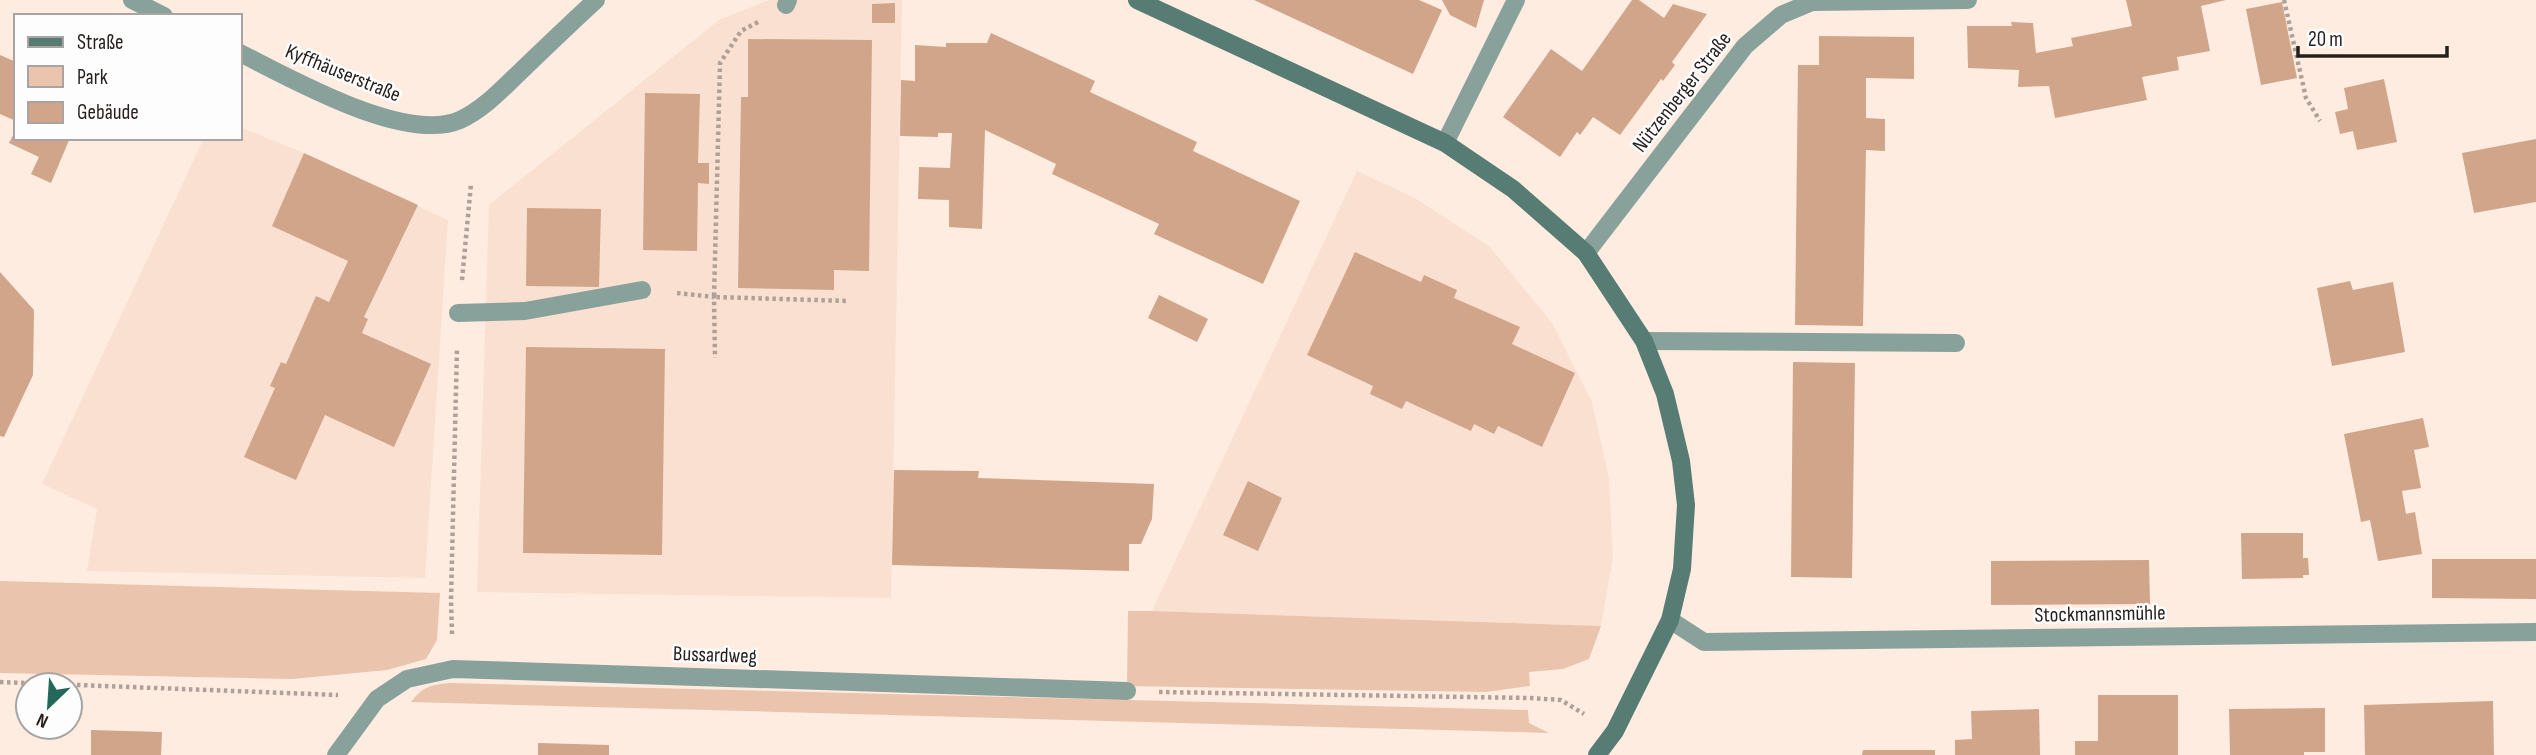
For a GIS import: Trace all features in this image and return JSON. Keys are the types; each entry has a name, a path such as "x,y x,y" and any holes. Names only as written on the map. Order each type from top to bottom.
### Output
{"street":[{"path":"132,0 160,14"},
{"name":"Kyffhäuserstraße","path":"242,54 307,87 368,112 421,125 447,124 483,106 596,0"},
{"path":"1137,0 1445,144 1513,189 1586,253 1644,341 1665,394 1681,461 1686,505 1682,569 1670,620 1615,732 1597,755"},
{"path":"1445,144 1517,0"},
{"name":"Nützenberger Straße","path":"1586,253 1745,46 1781,15 1812,2 1968,0"},
{"path":"458,313 525,312 642,290"},
{"path":"1644,341 1956,343"},
{"name":"Stockmannsmühle","path":"1670,620 1704,642 2536,632"},
{"name":"Bussardweg","path":"337,755 377,699 407,679 453,669 1127,691"}],"path":[{"path":"2284,0 2306,98 2320,121"},
{"path":"715,358 720,63 741,32 787,3"},
{"path":"453,669 450,600 458,313 471,184"},
{"path":"714,297 848,301"},
{"path":"0,682 377,699"},
{"path":"1127,691 1561,700 1615,732"}],"shaded area":[{"path":"769,0 902,0 891,598 477,592 489,205 719,20"},
{"path":"242,128 304,153 448,220 425,578 87,571 97,509 42,484 203,140 242,140"},
{"path":"1357,171 1415,198 1490,247 1552,323 1592,402 1609,478 1613,557 1601,626 1152,611"}],"green space":[{"path":"0,581 440,593 437,640 426,659 387,670 292,679 84,675 84,671 0,673"},
{"path":"1128,611 1601,626 1589,659 1563,669 1529,672 1530,686 1486,692 1127,686"},
{"path":"452,683 1528,710 1529,723 1549,733 411,702 429,687"}],"building":[{"path":"1254,0 1419,0 1442,10 1413,74"},
{"path":"1442,0 1484,0 1476,28 1450,15"},
{"path":"1632,0 1639,0 1664,18 1673,4 1707,14 1672,62 1675,65 1663,81 1661,79 1620,135 1593,117 1580,135 1577,132 1560,157 1503,117 1551,49 1582,71"},
{"path":"2126,0 2226,0 2201,6 2210,51 2177,57 2179,70 2142,77 2147,100 2055,118 2049,86 2018,87 2019,70 1968,68 1967,26 2033,23 2036,53 2073,46 2071,38 2132,26"},
{"path":"2282,2 2297,78 2261,85 2246,9"},
{"path":"895,3 895,23 872,23 872,4"},
{"path":"991,33 1095,81 1090,92 1197,142 1193,151 1300,201 1263,284 1154,234 1159,224 1052,174 1056,164 985,130 982,229 949,227 949,200 918,199 919,167 950,168 952,133 938,133 938,137 900,136 901,80 915,81 915,45 946,47 946,43 987,43"},
{"path":"1819,36 1914,37 1914,79 1866,78 1866,118 1885,119 1885,151 1866,150 1863,326 1795,325 1798,65 1819,65"},
{"path":"748,39 872,40 869,271 834,270 834,290 738,288 741,97 748,97"},
{"path":"0,55 14,61 14,120 0,114"},
{"path":"2384,79 2397,142 2357,150 2353,131 2340,134 2335,112 2348,109 2344,88"},
{"path":"645,93 700,94 698,163 709,163 709,184 698,183 697,251 643,250"},
{"path":"14,133 14,140 69,140 51,183 31,174 39,157 9,143"},
{"path":"2536,139 2536,202 2474,213 2462,153"},
{"path":"304,153 418,205 364,317 368,319 362,333 431,364 394,447 325,415 296,480 244,457 275,388 270,386 281,362 286,364 316,296 329,302 348,261 272,226"},
{"path":"527,208 601,209 599,287 526,286"},
{"path":"1355,252 1421,282 1424,275 1457,290 1454,298 1520,327 1512,344 1575,373 1542,447 1498,426 1494,434 1474,424 1471,431 1406,401 1402,409 1370,394 1373,386 1307,355"},
{"path":"0,272 34,310 33,375 4,437 0,436"},
{"path":"2350,281 2353,290 2393,282 2405,352 2332,366 2317,288"},
{"path":"1159,295 1208,319 1197,342 1148,318"},
{"path":"526,347 665,349 662,555 523,553"},
{"path":"1793,362 1855,363 1852,578 1791,577"},
{"path":"2423,418 2429,447 2414,450 2421,488 2402,491 2406,514 2415,512 2422,554 2378,561 2370,520 2361,522 2344,434"},
{"path":"894,470 979,471 978,478 1154,484 1152,519 1141,544 1129,544 1129,571 892,565"},
{"path":"1248,481 1282,498 1258,551 1223,535"},
{"path":"2241,533 2303,533 2303,558 2308,558 2309,575 2303,575 2303,578 2242,579"},
{"path":"2432,559 2536,559 2536,599 2432,598"},
{"path":"2149,560 2150,604 1991,605 1991,561"},
{"path":"2098,695 2178,695 2178,755 2075,755 2075,741 2098,741"},
{"path":"2493,701 2494,755 2365,755 2364,705"},
{"path":"2325,708 2325,752 2304,752 2304,755 2230,755 2229,709"},
{"path":"2039,709 2040,755 1955,755 1955,740 1972,739 1971,711"},
{"path":"91,730 162,732 161,755 91,755"},
{"path":"538,743 609,745 609,755 538,755"},
{"path":"1863,750 1935,750 1935,755 1862,755"}]}
